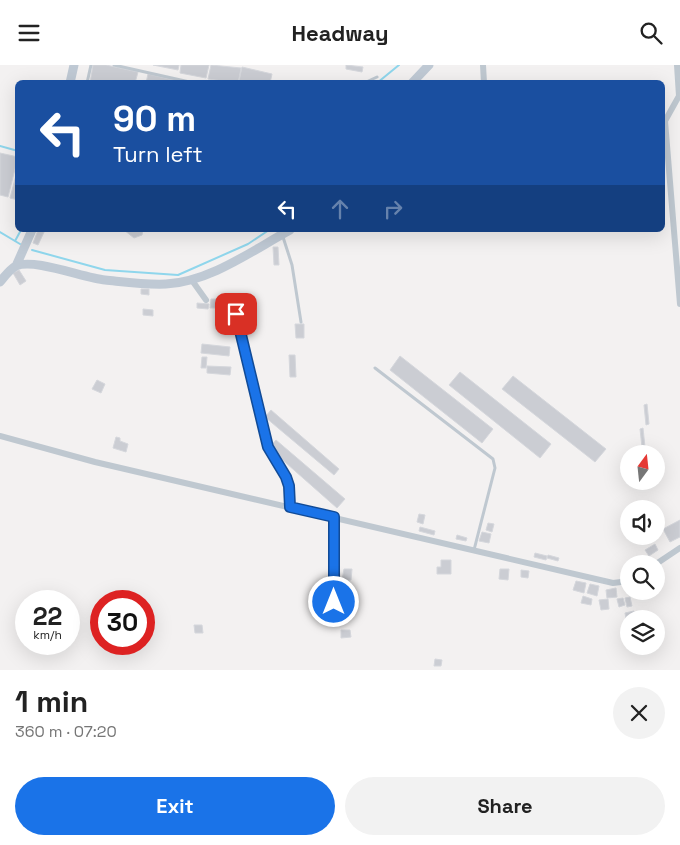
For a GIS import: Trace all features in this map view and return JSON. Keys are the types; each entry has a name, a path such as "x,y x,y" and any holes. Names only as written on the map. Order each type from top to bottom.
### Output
{"street":[{"path":"71,80 74,65"},
{"path":"415,80 430,65"},
{"path":"483,65 484,80"},
{"path":"665,119 679,96 677,65"},
{"path":"665,132 680,304"},
{"path":"0,282 16,266 31,232"},
{"path":"16,266 44,266 97,279 166,284 191,279 244,258 286,232"},
{"path":"191,279 206,300"},
{"path":"0,436 95,462 613,583 620,582"},
{"path":"334,517 334,602"},
{"path":"665,558 680,548"}],"lane":[{"path":"88,80 91,65"},
{"path":"114,65 181,80"},
{"path":"370,80 377,77"},
{"path":"286,232 301,321"},
{"path":"236,314 268,447 286,477 289,486 290,507"},
{"path":"375,368 493,459 495,467 474,550"}],"building":[{"path":"93,65 106,65 138,72 136,80 90,80"},
{"path":"153,65 179,65 178,70"},
{"path":"181,65 209,65 206,78 180,73"},
{"path":"211,65 241,68 239,80 208,79"},
{"path":"346,65 363,67 362,72 346,69"},
{"path":"242,67 272,74 271,80 239,80"},
{"path":"148,74 174,80 147,80"},
{"path":"0,153 15,156 15,169 8,197 0,195"},
{"path":"15,179 15,199 10,198"},
{"path":"37,232 44,232 38,245 33,243"},
{"path":"126,232 143,232 142,235 134,238"},
{"path":"273,247 278,247 279,265 274,265"},
{"path":"19,270 26,281 20,285 13,273"},
{"path":"141,289 149,289 149,295 141,294"},
{"path":"211,299 221,299 220,308 210,308"},
{"path":"197,303 209,304 208,309 197,308"},
{"path":"143,309 153,310 153,316 143,315"},
{"path":"295,324 304,324 304,338 296,338"},
{"path":"202,344 230,347 229,356 201,353"},
{"path":"289,355 295,355 296,377 290,377"},
{"path":"400,356 493,429 482,443 390,370"},
{"path":"202,357 207,357 206,368 201,368"},
{"path":"207,366 231,367 230,375 207,373"},
{"path":"460,372 551,444 540,458 449,385"},
{"path":"513,376 606,449 595,462 502,389"},
{"path":"97,380 105,384 101,393 92,389"},
{"path":"647,404 649,424 646,425 644,405"},
{"path":"271,410 339,469 334,475 265,417"},
{"path":"643,428 645,445 642,445 640,429"},
{"path":"116,437 128,444 126,452 113,448"},
{"path":"276,440 345,499 337,508 269,448"},
{"path":"419,514 425,515 423,524 417,522"},
{"path":"680,520 680,537 670,542 665,533 665,528"},
{"path":"488,523 494,524 492,532 486,530"},
{"path":"420,527 435,531 434,535 419,531"},
{"path":"482,532 491,534 489,543 479,541"},
{"path":"457,535 467,538 466,541 456,539"},
{"path":"656,545 658,550 648,555 645,550"},
{"path":"535,553 547,556 546,560 534,557"},
{"path":"548,555 559,558 558,561 547,558"},
{"path":"441,560 451,560 451,574 437,574 437,567 441,567"},
{"path":"344,569 352,569 351,580 342,580"},
{"path":"500,569 509,569 508,580 499,579"},
{"path":"521,570 529,571 528,578 521,577"},
{"path":"338,581 345,581 344,594 337,593"},
{"path":"576,581 586,583 584,593 573,590"},
{"path":"590,584 599,586 597,596 587,593"},
{"path":"616,588 617,597 607,598 606,590"},
{"path":"583,596 592,599 591,605 581,603"},
{"path":"608,599 609,609 601,610 599,600"},
{"path":"617,599 624,600 625,605 619,607"},
{"path":"625,600 631,600 632,606 627,607"},
{"path":"194,625 202,625 203,633 195,633"},
{"path":"341,630 350,630 351,637 341,638"},
{"path":"435,659 442,660 441,666 434,666"}],"waterway":[{"path":"381,80 399,65"},
{"path":"0,146 15,150"},
{"path":"0,232 20,244"},
{"path":"15,241 20,232"},
{"path":"32,250 105,270 178,275 248,244 266,232"}],"route":[{"path":"236,314 268,447 272,457 286,477 289,486 290,507 334,517 334,602"}]}
